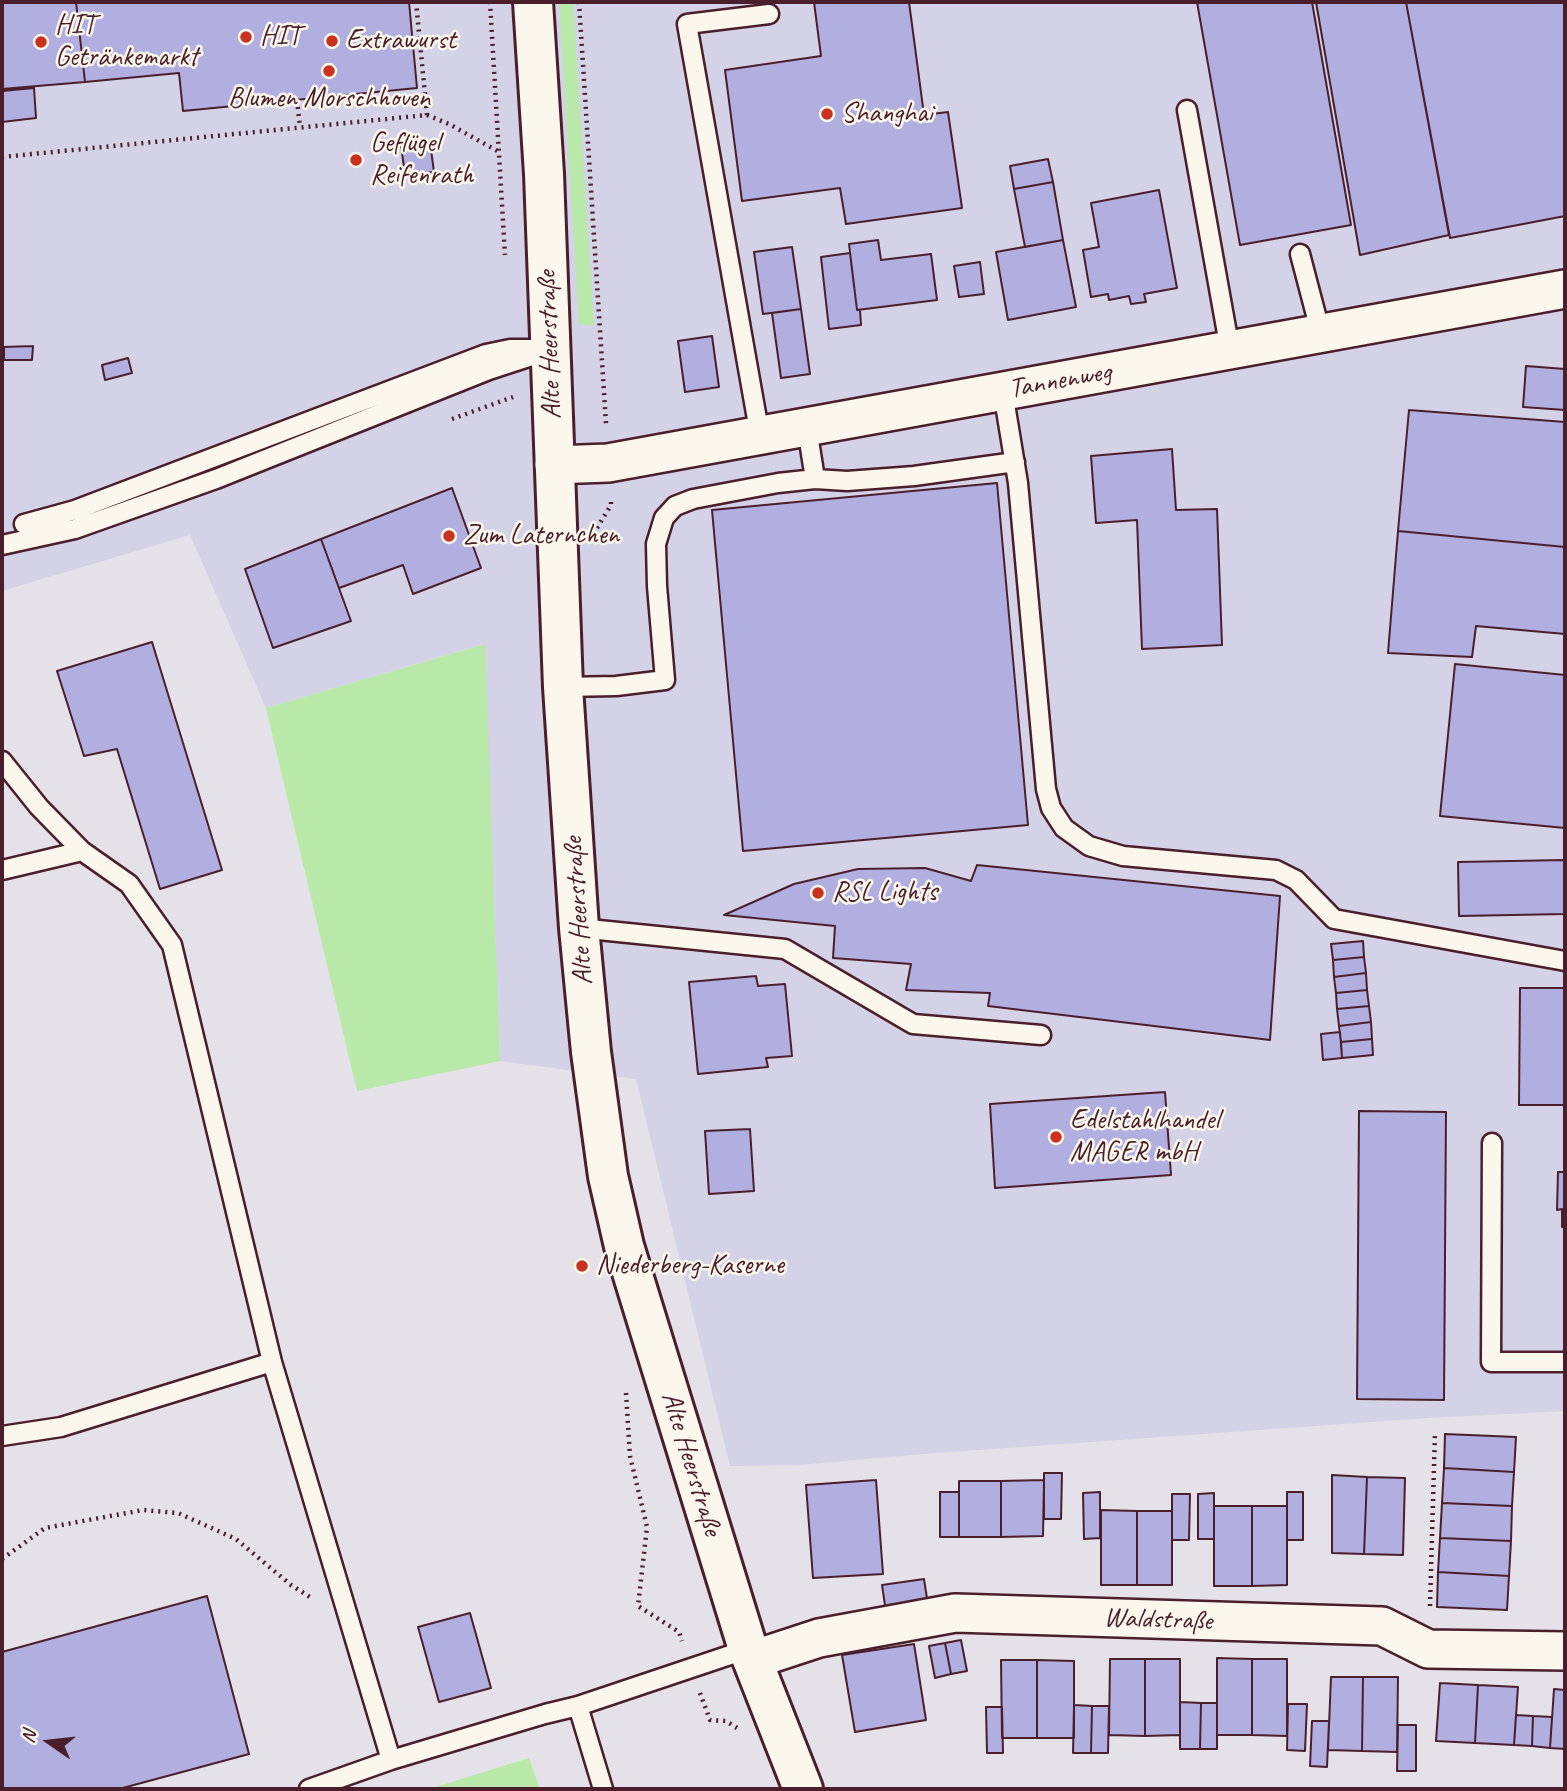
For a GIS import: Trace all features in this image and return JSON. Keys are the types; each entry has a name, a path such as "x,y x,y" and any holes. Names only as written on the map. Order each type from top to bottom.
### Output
{"street":[{"name":"Alte Heerstraße","path":"533,2 544,174 563,687 579,928 591,1052 608,1176 621,1234 750,1655 803,1789"},
{"name":"Tannenweg","path":"554,466 608,463 1565,289"},
{"name":"Waldstraße","path":"750,1655 819,1638 955,1614 1382,1626 1428,1649 1565,1651"}],"lane":[{"path":"760,436 687,24 769,14"},
{"path":"1187,110 1230,351"},
{"path":"1300,254 1321,334"},
{"path":"24,524 75,510 486,354 510,349 550,349"},
{"path":"2,545 75,529 216,479 489,370 550,349"},
{"path":"1003,392 1018,483 1046,789 1051,808 1064,828 1089,846 1123,856 1276,870 1296,880 1334,919 1565,961"},
{"path":"807,428 816,479"},
{"path":"563,687 616,686 665,680 656,544 664,518 675,506 693,499 778,483 816,479 847,481 914,477 1015,462"},
{"path":"2,761 39,807 82,851 129,884 172,945 272,1362 391,1760"},
{"path":"2,870 82,851"},
{"path":"579,928 785,949 913,1024 1041,1035"},
{"path":"1492,1143 1491,1362 1565,1362"},
{"path":"2,1436 61,1427 272,1362"},
{"path":"309,1789 391,1760 578,1706 691,1669 750,1655"},
{"path":"578,1706 603,1789"}],"path":[{"path":"416,2 427,115"},
{"path":"490,2 505,257"},
{"path":"579,2 611,505 593,535"},
{"path":"298,100 300,127"},
{"path":"2,157 427,115 544,174"},
{"path":"510,364 513,397"},
{"path":"626,1392 629,1456 646,1527 638,1606 679,1632 710,1720 726,1721 739,1730"},
{"path":"1428,1649 1435,1432"},
{"path":"2,1559 45,1528 143,1510 178,1513 236,1539 308,1597 345,1606"}],"shaded area":[{"path":"2,2 1565,2 1565,1411 1428,1418 799,1465 730,1466 636,1079 500,1061 484,644 266,708 190,535 2,591"}],"green space":[{"path":"559,2 573,2 594,326 579,324"},
{"path":"485,644 500,1061 357,1091 266,708"},
{"path":"529,1758 540,1789 429,1789"}],"building":[{"name":"HIT Getränkemarkt","path":"2,2 76,2 85,82 2,89"},
{"name":"HIT","path":"76,2 409,2 417,88 183,111 179,73 85,82"},
{"name":"Shanghai","path":"814,2 909,2 924,115 948,112 962,208 846,224 840,188 742,201 725,70 821,56"},
{"path":"1197,2 1312,2 1351,225 1240,245"},
{"path":"1316,2 1406,2 1449,235 1360,255"},
{"path":"1406,2 1565,2 1565,216 1450,238"},
{"path":"34,88 36,118 2,122 2,91"},
{"path":"430,142 434,172 405,175 401,145"},
{"path":"1048,159 1053,182 1014,189 1010,166"},
{"path":"1053,182 1063,240 1025,247 1014,189"},
{"path":"1159,190 1177,288 1144,294 1146,302 1131,304 1129,296 1109,300 1108,294 1091,297 1083,250 1099,247 1091,203"},
{"path":"878,240 881,260 931,254 937,300 857,310 849,244"},
{"path":"1063,240 1076,307 1008,320 996,252"},
{"path":"792,247 801,309 763,314 754,252"},
{"path":"850,253 861,325 829,329 821,257"},
{"path":"980,262 984,294 959,297 954,266"},
{"path":"801,309 810,374 781,378 772,313"},
{"path":"712,336 719,387 685,392 678,341"},
{"path":"33,346 32,360 4,360 4,347"},
{"path":"128,358 132,373 105,380 102,365"},
{"path":"1526,366 1565,369 1565,410 1523,407"},
{"path":"1409,410 1565,422 1565,547 1398,531"},
{"path":"1172,449 1176,510 1217,509 1222,645 1142,649 1137,520 1096,523 1091,456"},
{"path":"997,483 1028,825 743,851 712,510"},
{"path":"452,488 481,568 413,594 403,565 339,588 321,539"},
{"path":"1398,531 1565,547 1565,634 1476,626 1472,657 1388,653"},
{"path":"321,539 351,621 273,648 245,569"},
{"path":"152,642 222,870 160,889 117,749 84,756 57,671"},
{"path":"1455,664 1565,675 1565,828 1440,816"},
{"path":"1565,860 1565,914 1459,916 1458,862"},
{"path":"977,865 1280,896 1270,1040 988,1006 990,993 906,990 911,964 833,958 835,926 724,915 794,884 858,869 925,868 971,881"},
{"path":"1363,941 1364,957 1333,960 1331,944"},
{"path":"1364,957 1366,973 1334,977 1333,960"},
{"path":"1366,973 1367,990 1336,993 1334,977"},
{"path":"756,976 758,986 785,984 792,1056 766,1058 768,1067 698,1074 689,982"},
{"path":"1520,988 1565,988 1565,1105 1519,1105"},
{"path":"1367,990 1369,1006 1337,1009 1336,993"},
{"path":"1369,1006 1371,1022 1339,1026 1337,1009"},
{"path":"1371,1022 1372,1039 1341,1042 1339,1026"},
{"path":"1340,1032 1342,1058 1323,1060 1321,1034"},
{"path":"1372,1039 1373,1055 1342,1058 1341,1042"},
{"path":"1165,1092 1171,1175 995,1188 990,1104"},
{"path":"1359,1111 1446,1112 1444,1400 1357,1399"},
{"path":"750,1129 754,1191 709,1194 705,1131"},
{"path":"1558,1172 1565,1172 1565,1227 1562,1227 1562,1209 1557,1210"},
{"path":"1445,1434 1516,1437 1514,1472 1444,1468"},
{"path":"1444,1468 1514,1472 1512,1506 1442,1503"},
{"path":"1044,1473 1062,1473 1061,1519 1044,1519"},
{"path":"1332,1475 1367,1477 1364,1554 1332,1553"},
{"path":"1367,1477 1405,1478 1403,1555 1364,1554"},
{"path":"876,1480 883,1574 813,1578 806,1485"},
{"path":"1044,1480 1043,1536 1001,1537 1001,1481"},
{"path":"959,1481 1001,1481 1001,1537 959,1537"},
{"path":"940,1492 959,1492 959,1537 940,1537"},
{"path":"1100,1492 1100,1538 1084,1539 1083,1493"},
{"path":"1287,1492 1303,1492 1303,1540 1287,1540"},
{"path":"1214,1493 1214,1539 1198,1539 1198,1494"},
{"path":"1172,1494 1190,1494 1189,1540 1172,1540"},
{"path":"1442,1503 1512,1506 1511,1541 1440,1538"},
{"path":"1214,1506 1252,1506 1252,1586 1214,1586"},
{"path":"1252,1506 1287,1506 1287,1585 1252,1586"},
{"path":"1101,1510 1137,1511 1137,1585 1101,1585"},
{"path":"1137,1511 1172,1511 1172,1585 1137,1585"},
{"path":"1440,1538 1511,1541 1509,1576 1438,1572"},
{"path":"1438,1572 1509,1576 1507,1610 1437,1607"},
{"path":"924,1579 928,1605 886,1612 882,1585"},
{"path":"207,1596 249,1754 119,1789 2,1789 2,1652"},
{"path":"470,1613 491,1688 439,1702 418,1627"},
{"path":"961,1640 967,1671 951,1674 945,1643"},
{"path":"945,1643 951,1674 935,1678 929,1646"},
{"path":"914,1644 926,1720 855,1732 842,1655"},
{"path":"1217,1658 1252,1659 1252,1735 1217,1735"},
{"path":"1110,1659 1145,1659 1145,1736 1109,1735"},
{"path":"1145,1659 1180,1659 1180,1735 1145,1736"},
{"path":"1252,1659 1287,1659 1287,1736 1252,1735"},
{"path":"1001,1660 1037,1660 1037,1738 1002,1738"},
{"path":"1037,1660 1074,1661 1074,1738 1037,1738"},
{"path":"1331,1677 1363,1677 1362,1751 1328,1750"},
{"path":"1363,1677 1398,1677 1397,1752 1362,1751"},
{"path":"1440,1683 1478,1685 1475,1743 1436,1741"},
{"path":"1478,1685 1518,1687 1514,1745 1475,1743"},
{"path":"1554,1689 1565,1690 1565,1749 1550,1748"},
{"path":"1180,1702 1201,1703 1200,1749 1180,1749"},
{"path":"1201,1703 1217,1703 1217,1749 1200,1749"},
{"path":"1288,1704 1307,1704 1305,1751 1287,1750"},
{"path":"1074,1705 1092,1706 1091,1753 1073,1753"},
{"path":"1092,1706 1109,1706 1108,1753 1091,1753"},
{"path":"986,1707 1002,1707 1003,1753 987,1753"},
{"path":"1516,1715 1533,1716 1532,1746 1514,1745"},
{"path":"1533,1716 1552,1717 1550,1748 1532,1746"},
{"path":"1312,1721 1329,1721 1327,1767 1310,1766"},
{"path":"1398,1725 1416,1725 1416,1771 1397,1771"}],"place":[{"name":"HIT","path":"246,37"},
{"name":"Extrawurst","path":"332,41"},
{"name":"HIT Getränkemarkt","path":"41,42"},
{"name":"Blumen Morschhoven","path":"329,71"},
{"name":"Shanghai","path":"827,114"},
{"name":"Geflügel Reifenrath","path":"356,160"},
{"name":"Zum Laternchen","path":"449,536"},
{"name":"RSL Lights","path":"818,893"},
{"name":"Edelstahlhandel MAGER mbH","path":"1056,1137"},
{"name":"Niederberg-Kaserne","path":"582,1266"}]}
